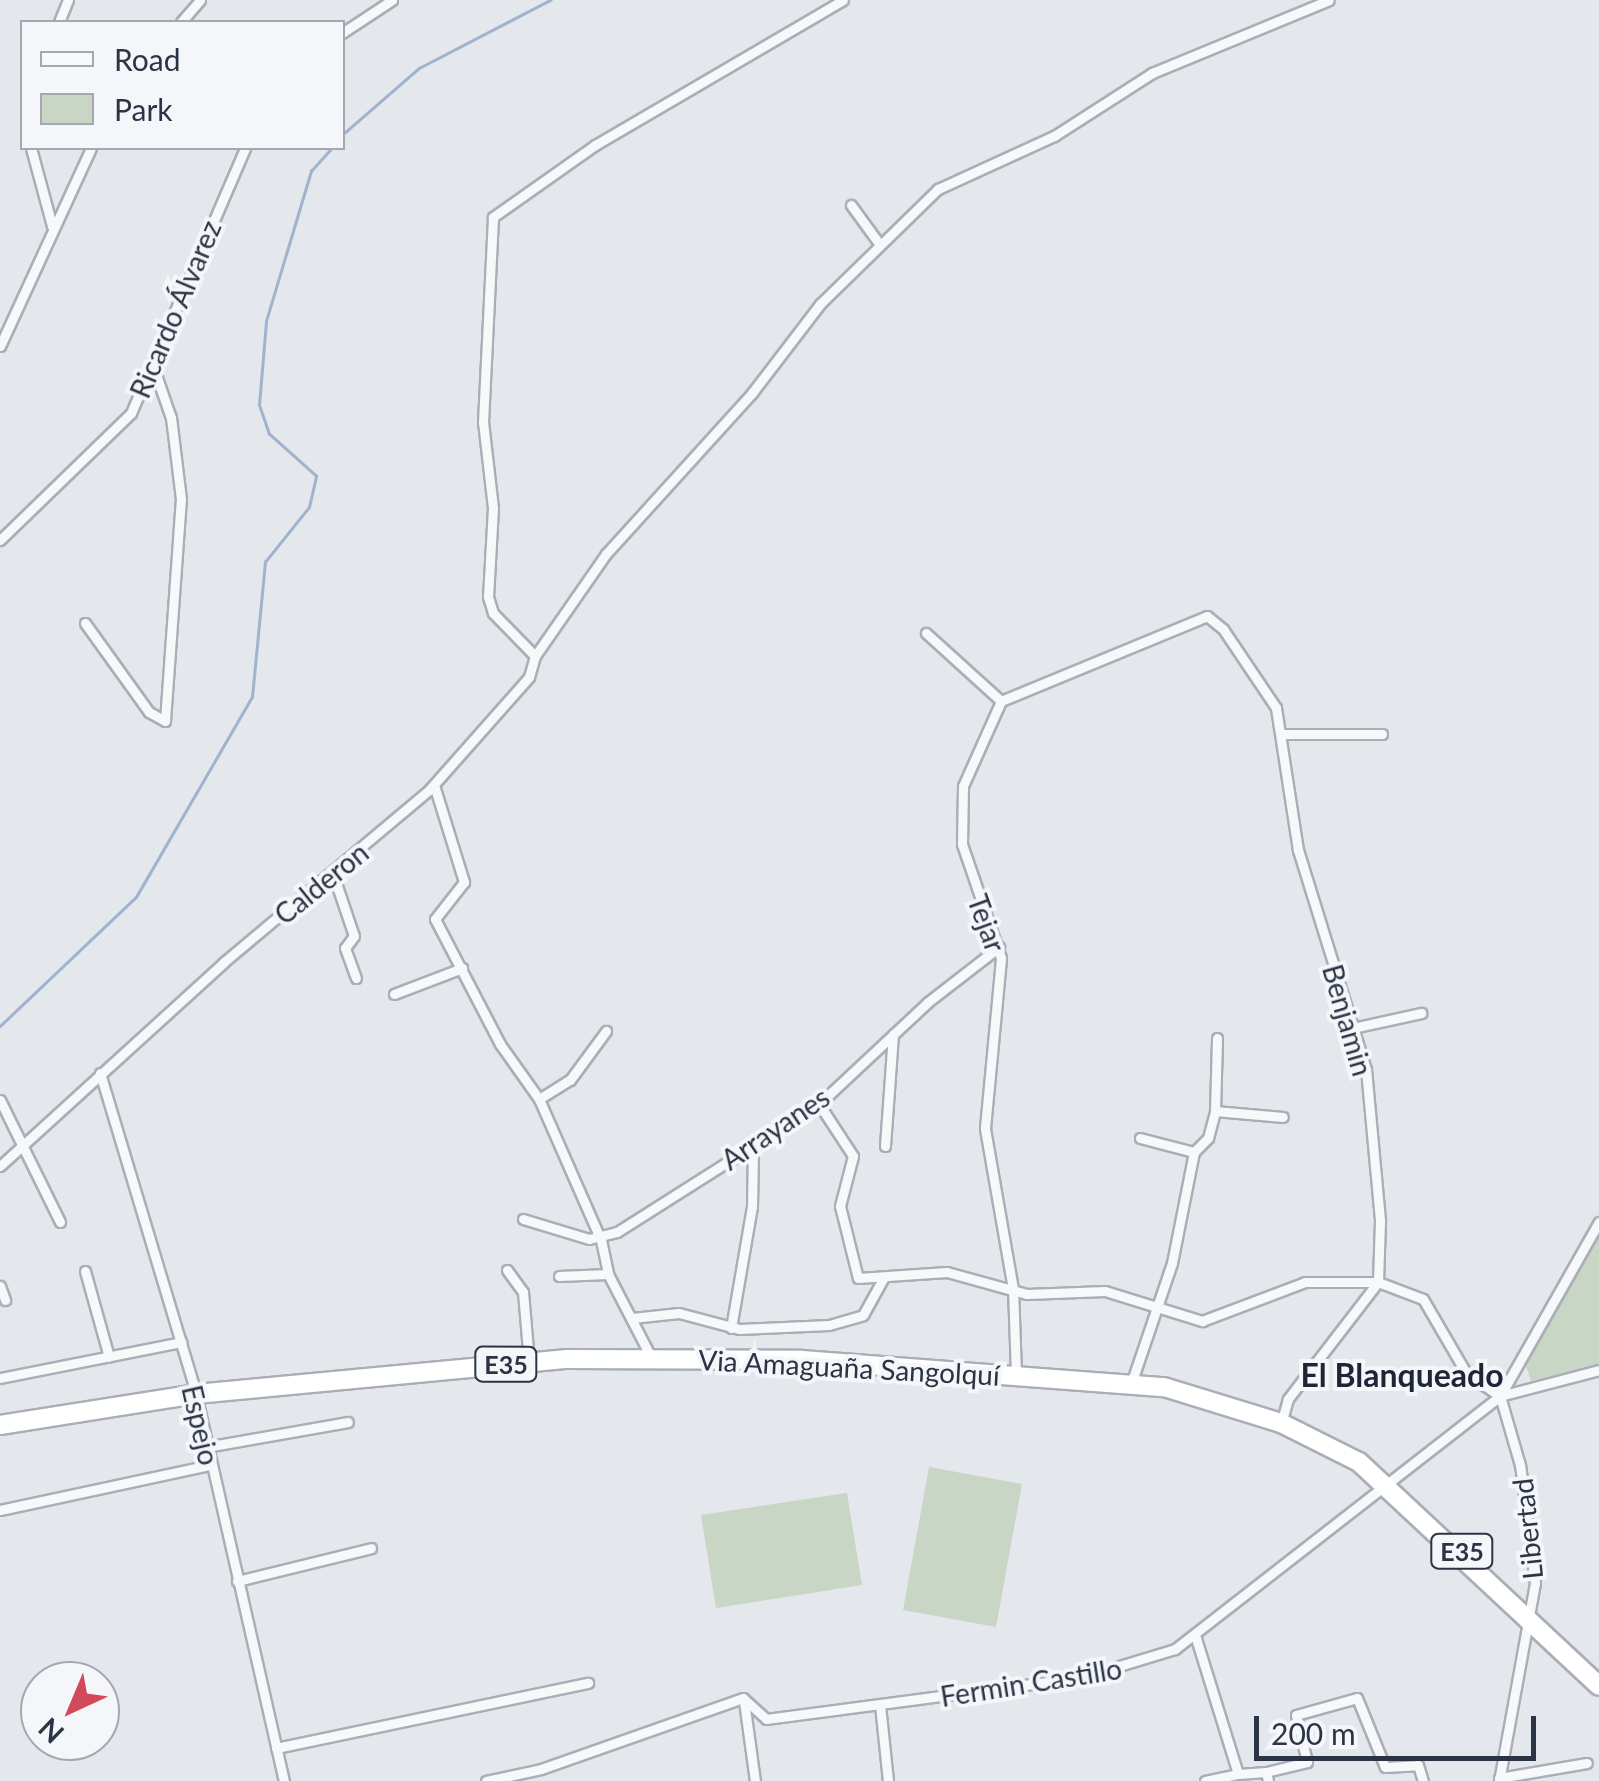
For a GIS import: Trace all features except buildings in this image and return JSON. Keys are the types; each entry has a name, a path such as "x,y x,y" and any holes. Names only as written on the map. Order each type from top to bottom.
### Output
{"highway":[{"name":"Via Amaguaña Sangolquí","path":"0,1425 196,1394 529,1362 802,1360 1131,1384 1223,1402 1281,1423 1388,1484 1599,1686"}],"street":[{"path":"183,20 200,0"},
{"path":"345,31 392,0"},
{"path":"535,656 489,606 493,508 483,422 494,217 595,145 843,0"},
{"name":"Calderon","path":"0,1166 100,1073 434,784 512,704 535,656 606,554 878,242 938,189 1054,136 1152,74 1329,0"},
{"path":"32,150 52,227"},
{"path":"0,346 90,150"},
{"name":"Ricardo Álvarez","path":"0,540 131,413 244,150"},
{"path":"850,206 878,242"},
{"path":"86,624 150,712 166,721 181,498 171,418 153,366"},
{"name":"Benjamin","path":"1002,701 1207,616 1217,620 1235,654 1272,696 1283,734 1298,850 1366,1069 1380,1220 1378,1282"},
{"path":"926,633 1002,701"},
{"name":"Tejar","path":"1002,701 963,786 960,823 978,905 998,947 1001,986 985,1128 1013,1289 1016,1374"},
{"path":"1283,734 1382,734"},
{"path":"434,784 464,882 435,916 500,1044 539,1100 601,1240 608,1274 652,1360"},
{"path":"333,874 354,936 345,954 356,978"},
{"name":"Arrayanes","path":"601,1240 754,1149 819,1104 893,1034 998,947"},
{"path":"394,994 462,968"},
{"path":"1354,1028 1421,1013"},
{"path":"539,1100 570,1080 606,1030"},
{"path":"886,1146 893,1034"},
{"path":"1131,1384 1172,1263 1194,1152 1208,1138 1216,1110 1217,1038"},
{"name":"Espejo","path":"100,1073 196,1394 284,1781"},
{"path":"0,1100 26,1143 60,1222"},
{"path":"819,1104 853,1156 840,1206 854,1272 864,1280 947,1272 1035,1295 1105,1292 1154,1308 1218,1320 1305,1282 1378,1282 1423,1299 1466,1373 1500,1396 1599,1370"},
{"path":"1216,1110 1283,1117"},
{"path":"1140,1138 1194,1152"},
{"path":"731,1328 752,1206 754,1149"},
{"path":"523,1218 601,1240"},
{"path":"1500,1396 1599,1222"},
{"path":"507,1270 523,1292 529,1362"},
{"path":"85,1271 109,1356"},
{"path":"559,1276 608,1274"},
{"path":"632,1318 679,1313 731,1328 791,1329 858,1317 884,1277"},
{"path":"1281,1423 1288,1398 1378,1282"},
{"path":"0,1286 5,1300"},
{"path":"0,1378 180,1342"},
{"name":"Fermin Castillo","path":"748,1721 880,1706 1124,1669 1195,1635 1500,1396"},
{"name":"Libertad","path":"1499,1780 1532,1622 1535,1584 1520,1465 1500,1396"},
{"path":"206,1447 348,1422"},
{"path":"0,1510 210,1464"},
{"path":"237,1582 371,1548"},
{"path":"1195,1635 1238,1774"},
{"path":"276,1748 588,1683"},
{"path":"743,1698 766,1718"},
{"path":"743,1698 755,1781"},
{"path":"486,1781 558,1764 743,1698"},
{"path":"1205,1781 1238,1774 1267,1776 1307,1762 1296,1715 1357,1698 1364,1703 1385,1768 1418,1764 1423,1781"},
{"path":"880,1706 888,1781"},
{"path":"1499,1780 1588,1763"}],"green space":[{"path":"1599,1220 1599,1366 1531,1381 1526,1366"},
{"path":"929,1467 1022,1484 996,1627 903,1610"},
{"path":"847,1493 862,1585 716,1608 701,1515"}],"waterway":[{"path":"345,132 419,68 550,0"},
{"path":"0,1026 136,897 252,697 265,562 309,507 316,476 269,434 259,405 266,321 311,171 330,150"}],"district":[{"name":"El Blanqueado","path":"1402,1375"}]}
